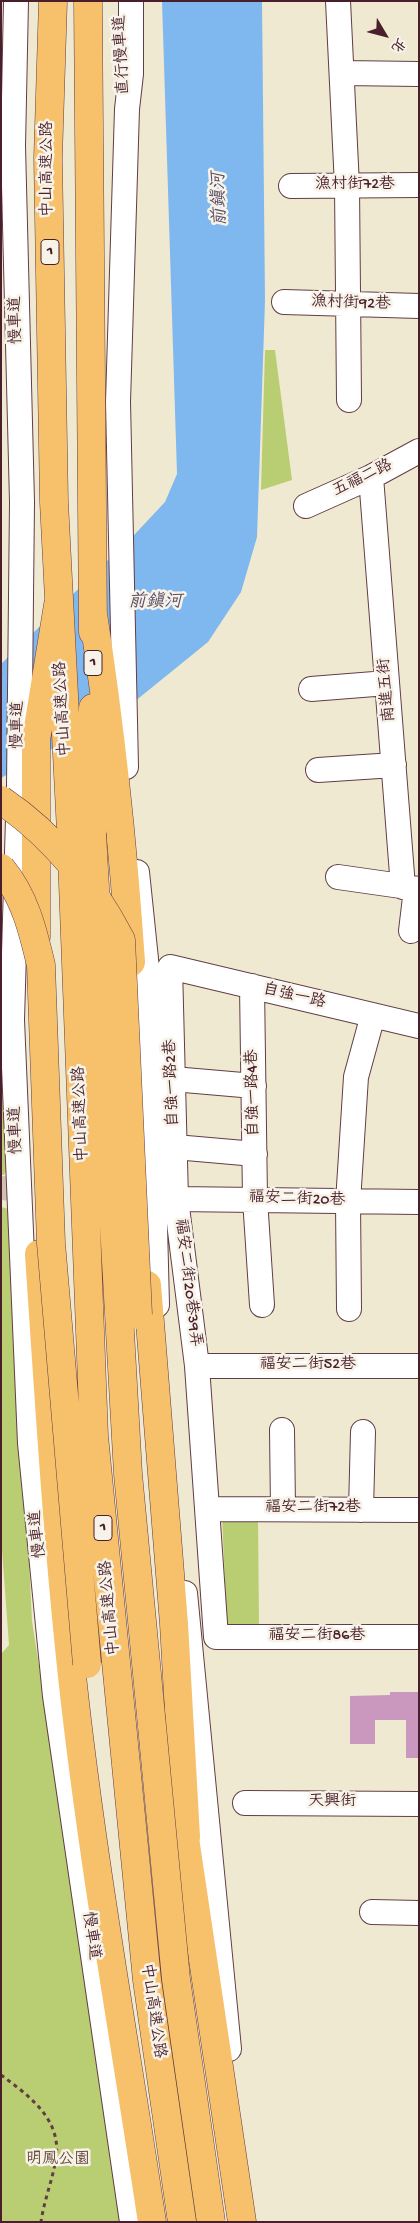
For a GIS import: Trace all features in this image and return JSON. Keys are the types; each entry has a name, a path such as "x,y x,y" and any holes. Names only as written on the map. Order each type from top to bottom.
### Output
{"highway":[{"path":"43,1 48,158"},
{"name":"中山高速公路","path":"54,1 48,158 54,502 71,831 94,1436 147,1980 182,2222"},
{"name":"中山高速公路","path":"88,1 93,614 92,834 128,1474 176,1979 212,2222"},
{"path":"89,135 100,1"},
{"path":"58,605 36,740 14,785 37,1224 53,1462 76,1704 125,2049 152,2222"},
{"path":"93,614 110,723 124,851 132,984 139,1184 174,1624 186,1837"},
{"path":"14,785 29,820 84,878 103,905 121,940 150,1559 173,1764 186,1837 242,2222"},
{"path":"1,868 22,900 32,926 41,966 52,1243 87,1664 121,1925 125,2049"},
{"path":"1,891 21,922 41,978"}],"street":[{"path":"10,1 13,146"},
{"name":"慢車道","path":"16,1 13,146 22,502 14,785 12,1020 30,1443 55,1696 132,2222"},
{"name":"直行慢車道","path":"121,1 121,75 127,108"},
{"path":"131,1 131,74 127,108 118,402 124,747 149,988 156,1296 227,2033 255,2222"},
{"path":"338,1 347,186 349,400"},
{"path":"343,73 419,74"},
{"name":"漁村街72巷","path":"291,186 419,185"},
{"name":"漁村街92巷","path":"284,302 419,306"},
{"name":"五福二路","path":"306,506 371,477 419,451"},
{"name":"南進五街","path":"371,477 403,887 414,889"},
{"path":"310,689 387,682"},
{"path":"318,770 394,765"},
{"path":"338,877 414,889 412,931"},
{"name":"自強一路","path":"170,967 419,1026"},
{"name":"自強一路2巷","path":"170,967 176,1199"},
{"name":"自強一路4巷","path":"252,986 255,1199 262,1305"},
{"path":"349,1309 348,1202 356,1077 373,1015"},
{"path":"173,1079 254,1086"},
{"path":"174,1147 255,1154"},
{"name":"福安二街20巷","path":"176,1199 419,1202"},
{"name":"福安二街20巷39弄","path":"176,1199 197,1366 216,1637"},
{"name":"福安二街52巷","path":"197,1366 419,1366"},
{"path":"282,1430 283,1509"},
{"path":"361,1510 363,1432"},
{"name":"福安二街72巷","path":"207,1509 419,1510"},
{"name":"福安二街86巷","path":"216,1637 419,1637"},
{"name":"天興街","path":"245,1803 419,1804"},
{"path":"372,1912 419,1913"}],"path":[{"path":"1,2075 32,2098 54,2132 57,2156 41,2222"}],"green space":[{"path":"265,350 275,350 292,480 261,490"},
{"path":"1,960 7,1169 4,1175 1,1175"},
{"name":"明鳳公園","path":"1,1207 12,1210 32,1621 125,2222 1,2222 1,1654 9,1645 1,1536"},
{"path":"222,1516 258,1516 259,1626 227,1627"}],"water":[{"name":"前鎮河","path":"162,1 262,1 265,301 257,537 241,592 208,642 134,702 1,778 1,664 135,534 165,502 177,474"}],"building":[{"path":"390,1692 419,1692 419,1758 406,1758 406,1720 375,1720 375,1744 350,1744 350,1696 390,1695"}],"tunnel":[{"path":"1,1188 102,1195"}]}
